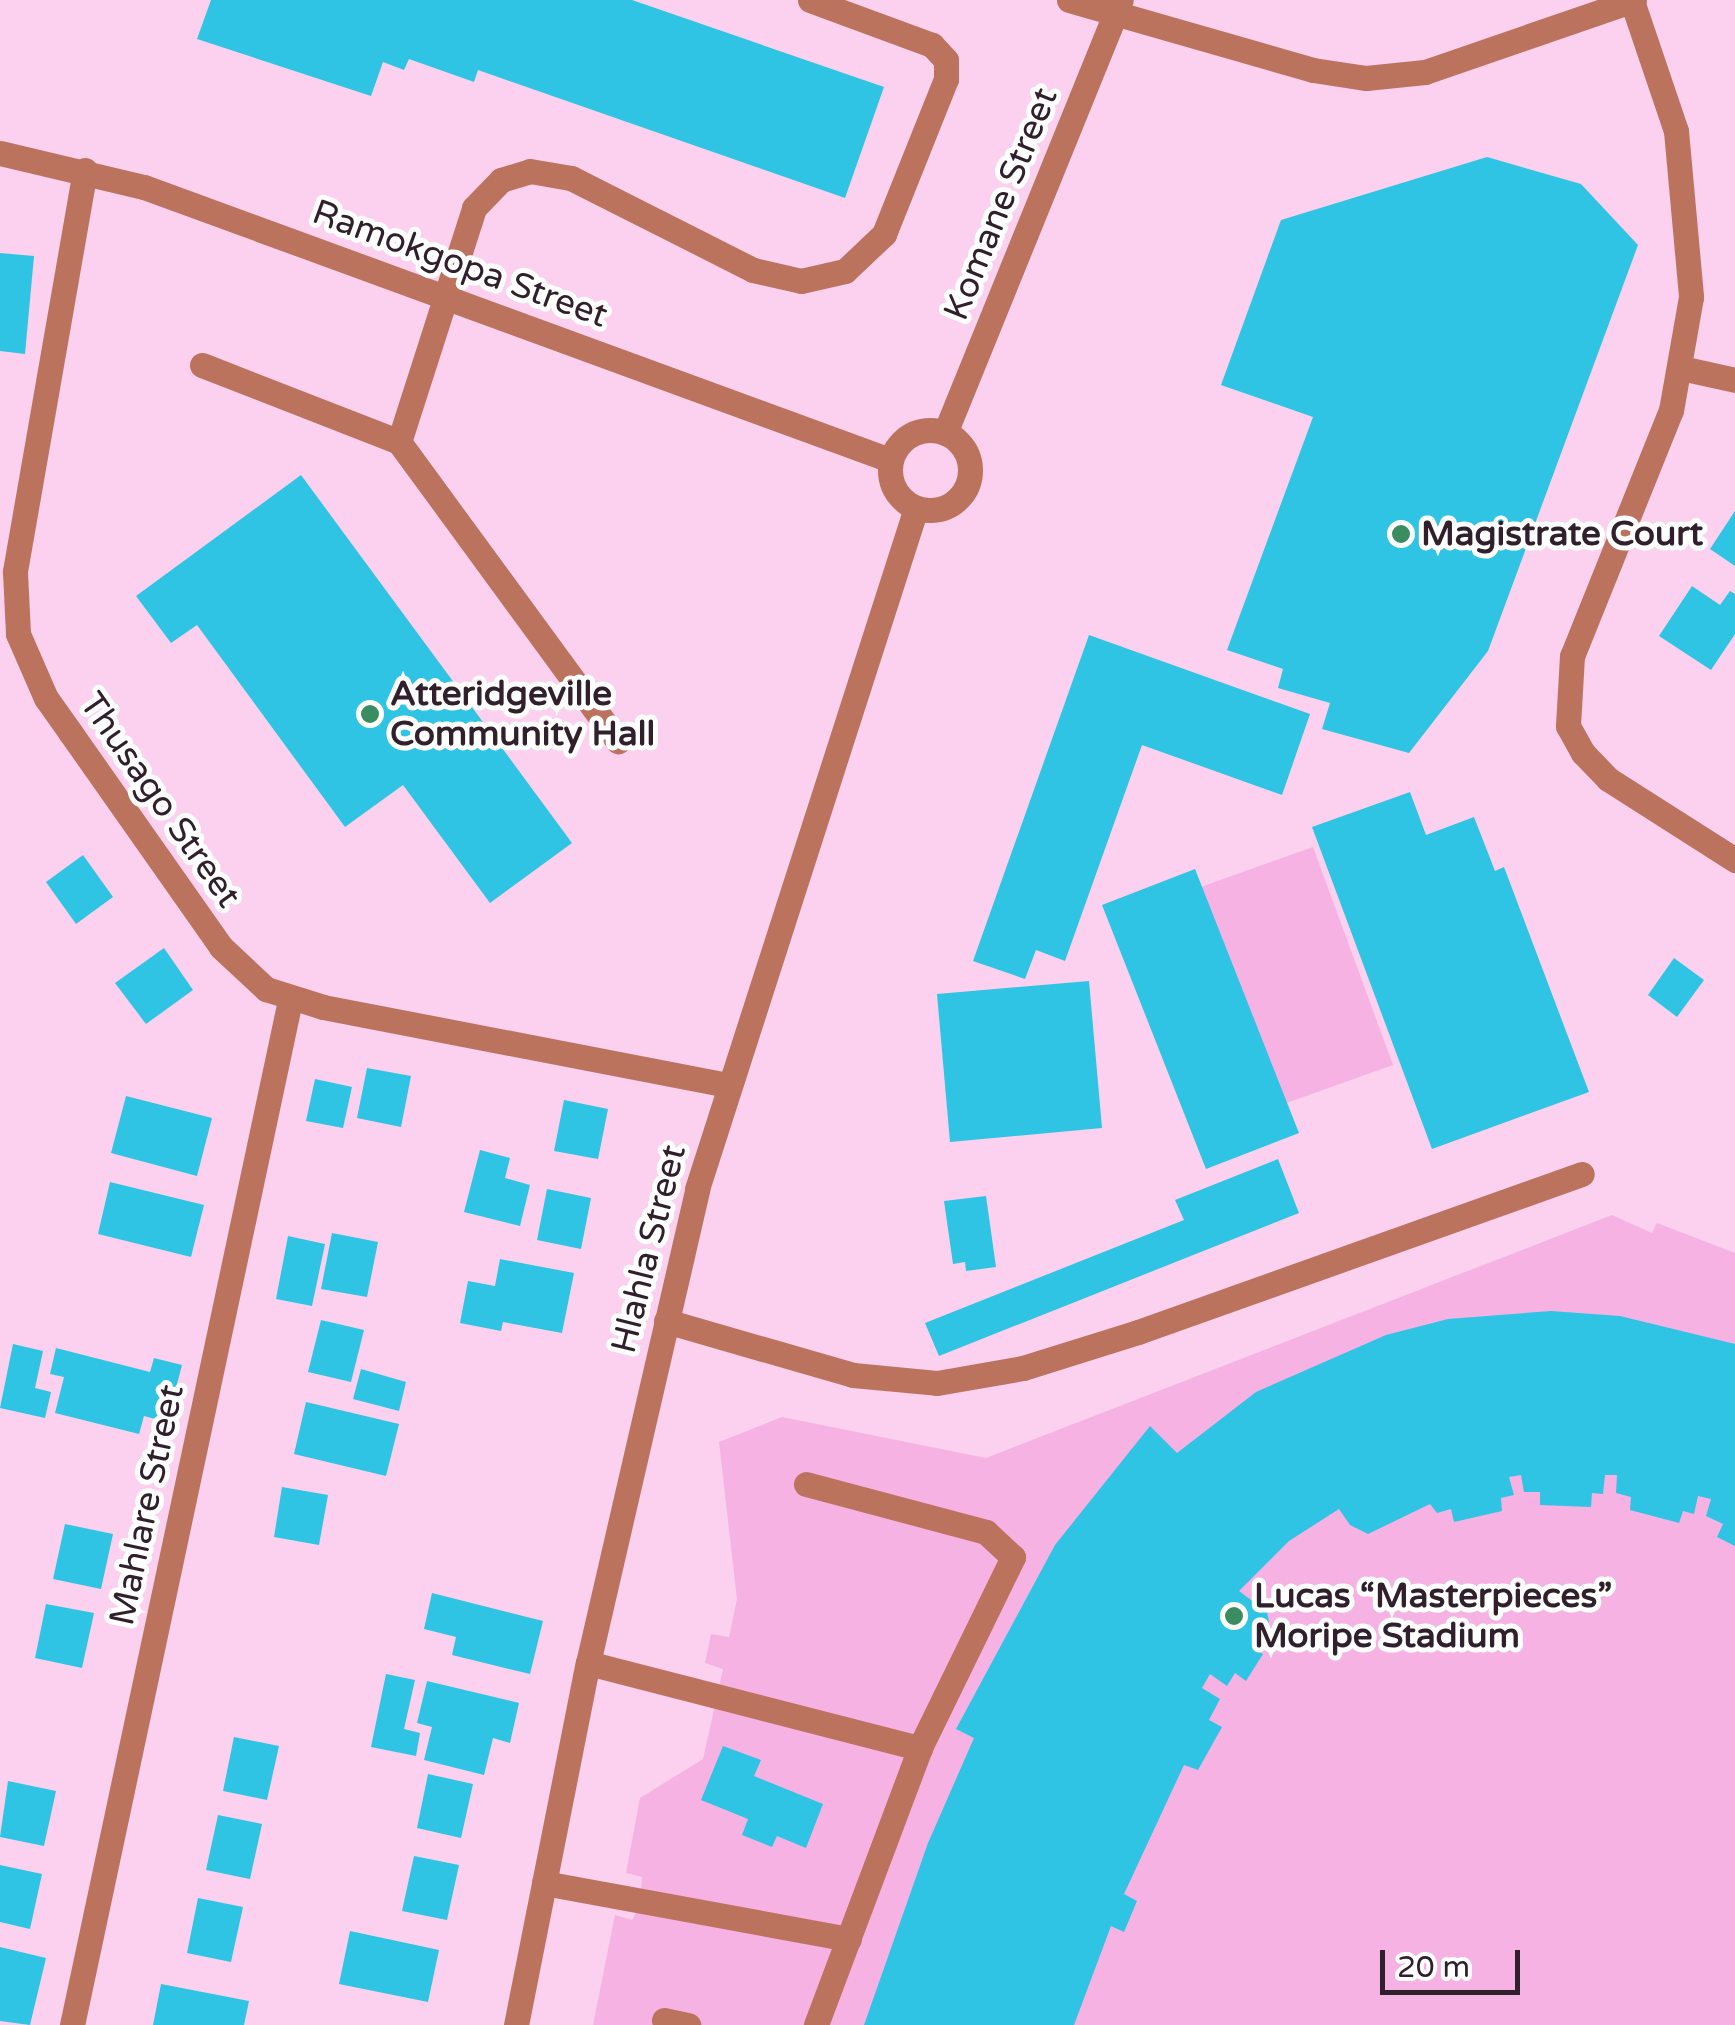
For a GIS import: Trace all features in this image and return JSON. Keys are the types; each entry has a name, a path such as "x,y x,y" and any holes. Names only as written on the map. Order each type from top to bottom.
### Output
{"street":[{"path":"399,442 474,208 501,180 530,171 571,178 753,270 801,281 845,271 884,234 908,186 946,79 946,60 932,44 810,0"},
{"path":"1069,0 1118,8 1366,78 1425,72 1597,6 1633,0 1662,78 1685,175 1691,297 1681,368 1634,504 1572,656 1568,726 1582,754 1608,778 1735,860"},
{"name":"Komane Street","path":"945,433 1118,8"},
{"name":"Ramokgopa Street","path":"0,153 86,170 447,295 890,460"},
{"name":"Thusago Street","path":"86,170 8,606 30,667 54,709 221,947 243,971 290,1000 728,1085"},
{"path":"202,365 399,442 618,741"},
{"path":"1681,368 1735,380"},
{"path":"945,433 966,452 970,479 944,508 916,508 894,488 890,460 912,434 945,433"},
{"name":"Hlahla Street","path":"516,2025 588,1663 666,1321 728,1085 916,508"},
{"name":"Mahlare Street","path":"72,2025 290,1000"},
{"path":"666,1321 853,1375 937,1384 1023,1368 1138,1332 1582,1174"},
{"path":"806,1484 986,1532 1014,1557 920,1748 816,2025"},
{"path":"588,1663 920,1748"},
{"path":"544,1883 850,1939"}],"shaded area":[{"path":"1313,847 1393,1065 1278,1106 1198,888"},
{"name":"Lucas “Masterpieces” Moripe Stadium","path":"1612,1215 1652,1233 1657,1223 1735,1253 1735,2025 593,2025 615,1915 632,1920 640,1905 642,1877 626,1873 640,1798 703,1759 723,1669 705,1663 711,1634 729,1637 737,1599 719,1442 782,1417 986,1458"}],"building":[{"path":"211,0 632,0 884,87 845,198 478,70 474,82 409,59 404,70 383,62 371,96 197,39"},
{"name":"Magistrate Court","path":"1487,157 1581,184 1638,245 1488,651 1409,753 1322,729 1330,703 1278,688 1283,669 1227,650 1313,417 1221,385 1281,220"},
{"path":"0,253 34,256 25,354 0,351"},
{"name":"Atteridgeville Community Hall","path":"301,475 572,843 490,903 403,785 345,827 197,625 171,643 136,596"},
{"path":"1735,511 1735,566 1710,549"},
{"path":"1692,586 1720,605 1730,591 1735,594 1735,634 1711,670 1659,636"},
{"path":"1089,635 1310,714 1282,795 1142,745 1065,961 1036,950 1025,979 973,961"},
{"path":"1410,792 1426,835 1474,817 1495,871 1504,867 1589,1092 1432,1149 1312,827"},
{"path":"83,855 113,897 76,924 46,882"},
{"path":"1195,869 1299,1133 1206,1169 1102,905"},
{"path":"164,948 193,990 146,1024 115,983"},
{"path":"1674,958 1704,980 1677,1017 1648,995"},
{"path":"1089,981 1102,1128 950,1142 937,994"},
{"path":"367,1068 411,1076 401,1127 357,1118"},
{"path":"315,1079 352,1087 343,1128 306,1121"},
{"path":"126,1096 212,1118 197,1176 111,1153"},
{"path":"564,1100 608,1109 598,1159 554,1151"},
{"path":"480,1150 510,1158 505,1178 530,1185 520,1226 464,1212"},
{"path":"1278,1159 1299,1213 939,1356 925,1323 1184,1220 1175,1200"},
{"path":"110,1182 204,1205 191,1257 98,1234"},
{"path":"547,1189 591,1198 581,1249 537,1240"},
{"path":"986,1196 996,1267 966,1271 965,1262 953,1264 944,1201"},
{"path":"332,1233 378,1242 367,1297 321,1289"},
{"path":"288,1236 325,1244 312,1306 276,1299"},
{"path":"500,1259 574,1273 562,1333 503,1322 501,1331 460,1323 468,1281 495,1286"},
{"path":"1551,1311 1620,1316 1735,1344 1735,1546 1717,1537 1723,1524 1706,1516 1711,1499 1698,1496 1694,1514 1683,1511 1679,1523 1630,1510 1631,1497 1616,1493 1617,1475 1605,1475 1603,1494 1592,1493 1591,1507 1540,1505 1540,1492 1524,1492 1521,1475 1509,1477 1514,1495 1501,1498 1502,1511 1454,1522 1451,1509 1437,1513 1430,1504 1368,1534 1350,1525 1339,1509 1289,1541 1239,1591 1267,1612 1269,1622 1253,1648 1263,1654 1246,1681 1235,1673 1227,1686 1210,1674 1202,1688 1220,1699 1209,1720 1222,1727 1198,1770 1184,1765 1124,1894 1137,1901 1124,1932 1111,1926 1074,2025 864,2025 928,1843 974,1738 956,1729 1055,1545 1150,1426 1177,1453 1256,1392 1386,1335 1448,1319"},
{"path":"321,1320 364,1330 351,1382 308,1372"},
{"path":"13,1344 43,1351 35,1388 51,1392 45,1418 0,1408"},
{"path":"56,1348 150,1372 154,1358 182,1365 167,1422 144,1416 139,1434 55,1413 64,1377 50,1374"},
{"path":"361,1369 406,1382 399,1411 353,1399"},
{"path":"306,1402 399,1424 386,1476 294,1454"},
{"path":"282,1487 328,1495 319,1545 274,1537"},
{"path":"65,1524 113,1534 101,1589 53,1579"},
{"path":"432,1593 543,1621 530,1674 452,1655 456,1637 424,1629"},
{"path":"46,1604 94,1613 82,1668 35,1658"},
{"path":"386,1674 415,1680 404,1729 420,1733 416,1756 371,1747"},
{"path":"427,1681 519,1703 510,1743 493,1738 484,1775 424,1760 432,1727 417,1723"},
{"path":"234,1737 279,1746 267,1800 223,1791"},
{"path":"723,1746 761,1760 754,1776 823,1804 806,1848 777,1836 772,1847 742,1835 748,1819 701,1800"},
{"path":"428,1774 473,1784 461,1838 417,1828"},
{"path":"8,1781 56,1791 44,1846 0,1837"},
{"path":"218,1815 262,1824 250,1879 206,1870"},
{"path":"414,1856 459,1865 447,1920 402,1911"},
{"path":"0,1865 42,1874 30,1929 0,1922"},
{"path":"198,1898 243,1907 231,1962 187,1953"},
{"path":"350,1931 439,1950 428,2002 339,1984"},
{"path":"0,1947 46,1958 30,2025 0,2021"},
{"path":"161,1984 249,2001 244,2025 153,2025"}],"place":[{"name":"Magistrate Court","path":"1401,534"},
{"name":"Atteridgeville Community Hall","path":"370,714"},
{"name":"Lucas “Masterpieces” Moripe Stadium","path":"1234,1616"}]}
